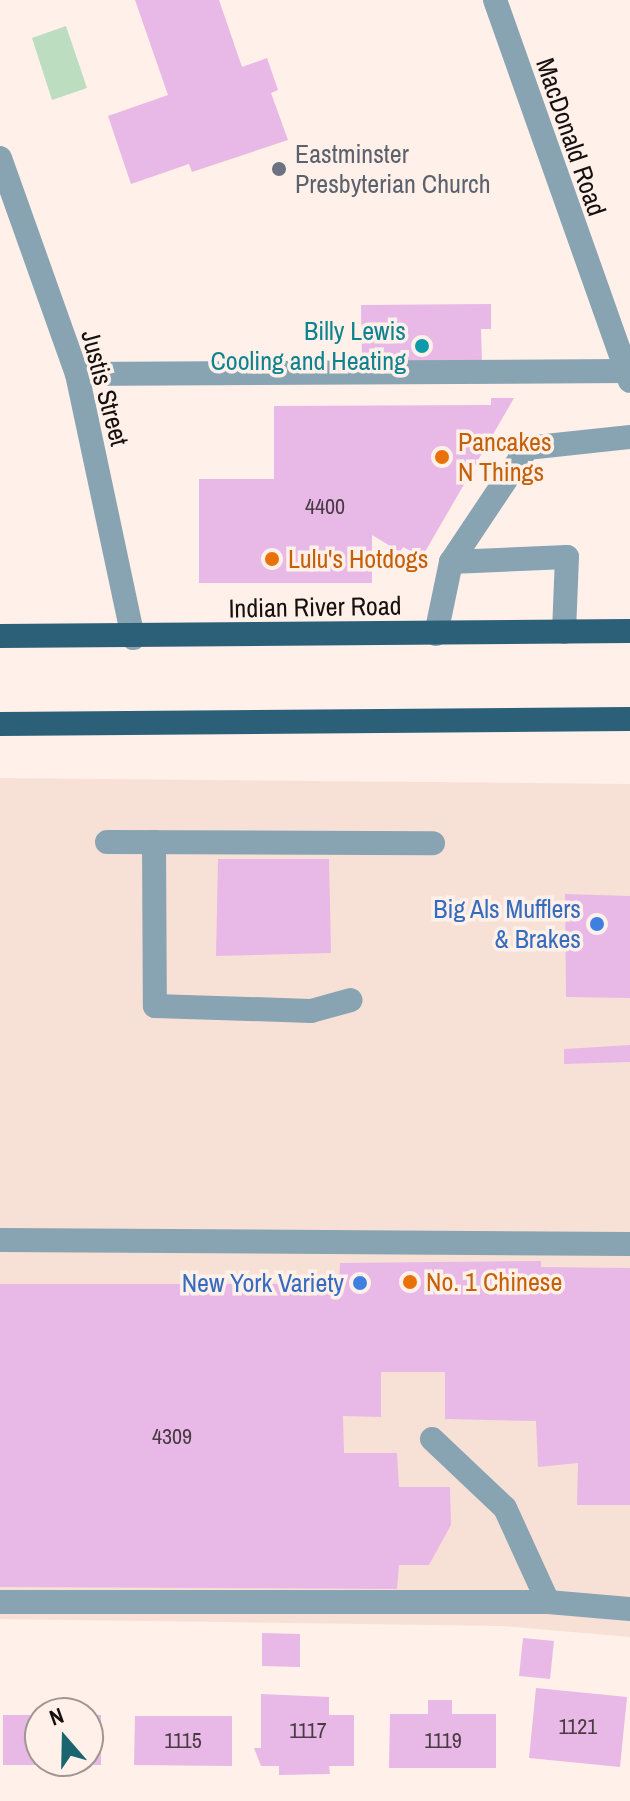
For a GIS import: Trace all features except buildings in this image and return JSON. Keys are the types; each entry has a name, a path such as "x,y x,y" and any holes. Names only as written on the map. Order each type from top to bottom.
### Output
{"main road":[{"name":"Indian River Road","path":"0,636 133,638 630,631"},
{"path":"0,724 630,719"}],"street":[{"name":"MacDonald Road","path":"495,0 628,376"},
{"name":"Justis Street","path":"0,158 77,374 133,638"},
{"path":"77,374 628,376"},
{"path":"436,634 451,562 527,448 630,437"},
{"path":"451,562 567,557 564,632"},
{"path":"107,842 433,843"},
{"path":"154,842 155,1006 311,1011 351,1000"},
{"path":"0,1240 630,1244"},
{"path":"432,1439 505,1508 548,1602"},
{"path":"0,1602 548,1602 630,1609"}],"shaded area":[{"path":"0,778 630,784 630,1637 502,1626 0,1619"}],"green space":[{"path":"66,26 87,88 52,100 32,38"}],"place":[{"name":"Eastminster Presbyterian Church","path":"279,169"},
{"name":"Billy Lewis Cooling and Heating","path":"422,346"},
{"name":"Pancakes N Things","path":"442,457"},
{"name":"Lulu's Hotdogs","path":"272,559"},
{"name":"Big Als Mufflers & Brakes","path":"597,924"},
{"name":"No. 1 Chinese","path":"410,1282"},
{"name":"New York Variety","path":"360,1283"}]}
